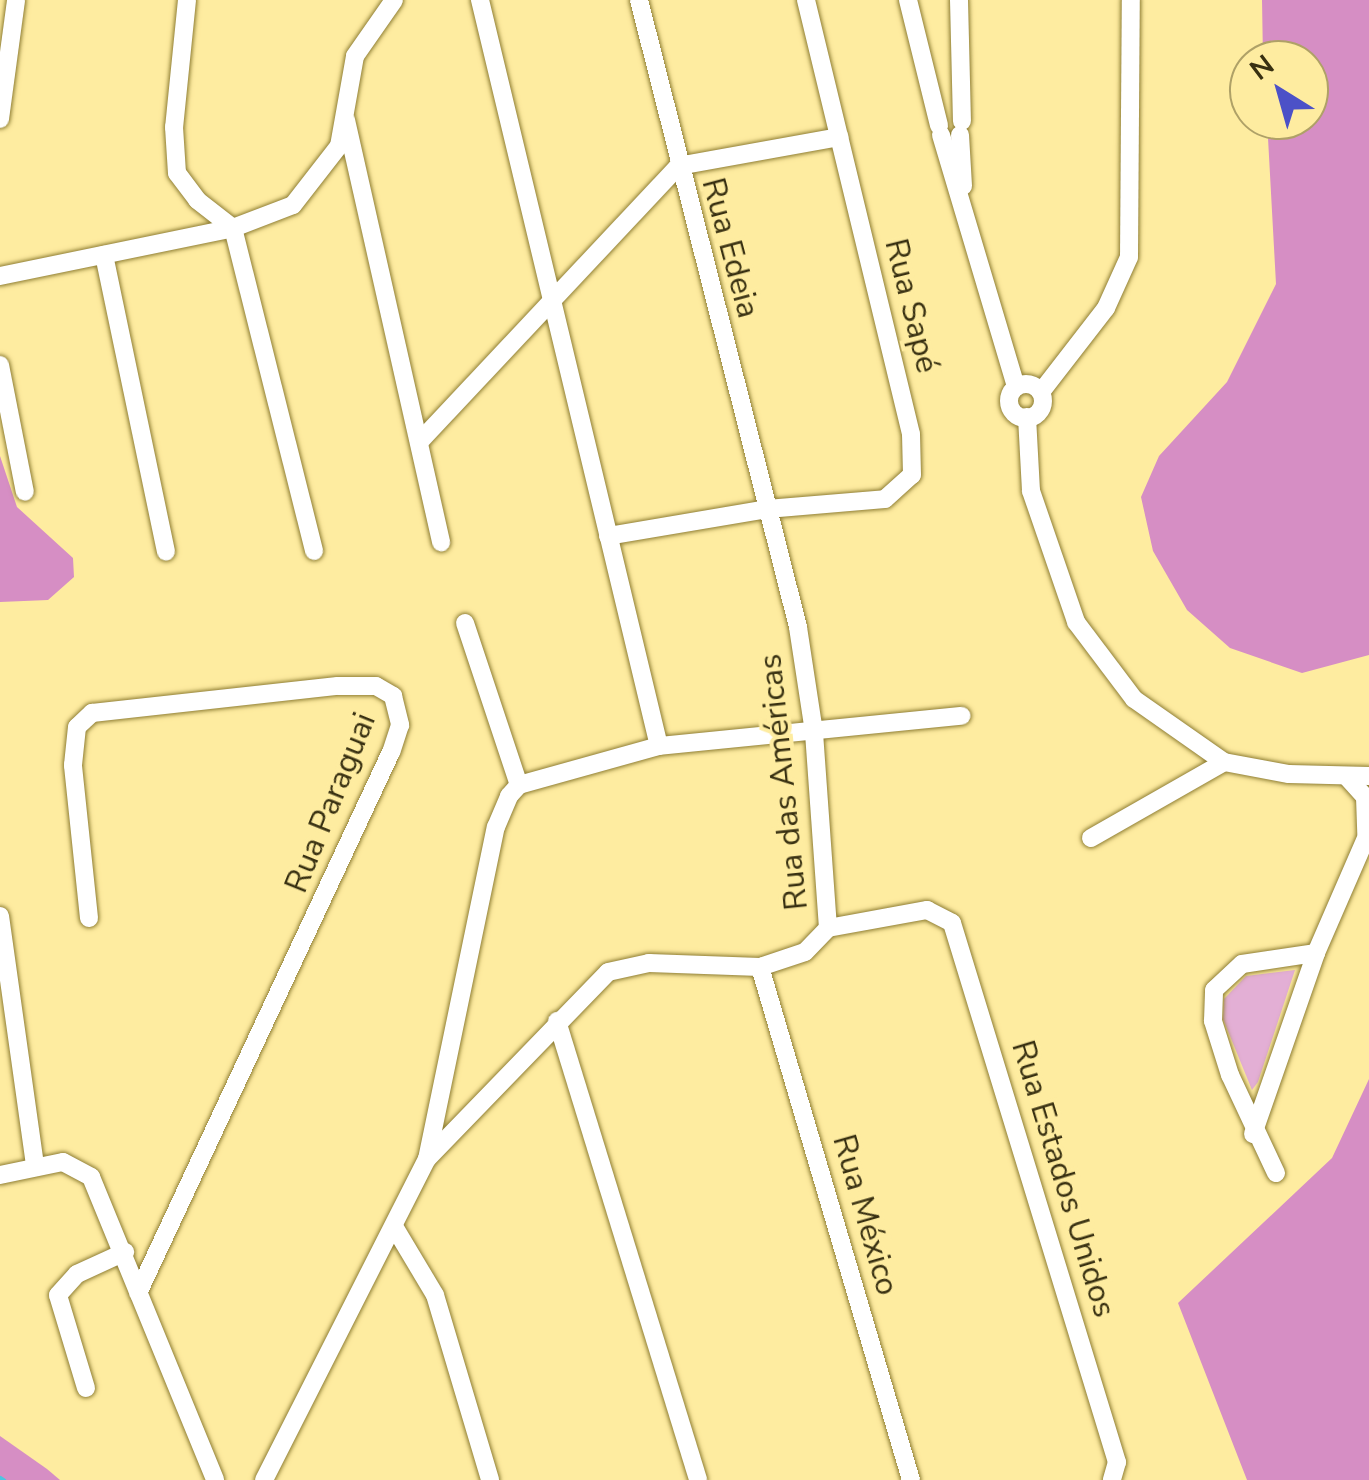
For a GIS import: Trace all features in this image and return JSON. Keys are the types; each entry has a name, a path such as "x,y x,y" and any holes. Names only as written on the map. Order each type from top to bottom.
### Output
{"street":[{"path":"0,119 16,0"},
{"path":"187,0 174,127 178,173 197,200 233,228 314,551"},
{"path":"0,276 233,228 269,218 310,190 339,146 360,45 394,0"},
{"path":"480,0 659,746"},
{"name":"Rua Edeia","path":"639,0 767,509"},
{"name":"Rua Sapé","path":"767,509 886,499 912,474 911,434 806,0"},
{"path":"908,0 950,129 964,222 1016,387 1010,406 1027,418"},
{"path":"950,129 959,0"},
{"path":"1041,392 1106,308 1129,258 1131,0"},
{"path":"345,115 422,439 441,542"},
{"path":"422,439 678,166 839,137"},
{"path":"104,256 166,552"},
{"path":"0,365 25,492"},
{"path":"1016,387 1030,384 1041,392 1043,406 1027,418"},
{"path":"1027,418 1032,491 1076,622 1134,699 1224,762 1347,777 1369,776"},
{"path":"608,536 767,509"},
{"name":"Rua das Américas","path":"426,1159 556,1020 608,972 648,963 760,968 805,952 828,928 814,732 798,626 767,509"},
{"path":"465,623 520,785"},
{"name":"Rua Paraguai","path":"89,918 72,765 77,727 92,714 338,686 376,686 393,696 400,726 391,752 138,1293"},
{"path":"264,1480 396,1228 426,1159 500,808 520,785 659,746 962,716"},
{"path":"1091,838 1224,762"},
{"path":"1253,1134 1316,953 1368,832 1364,796 1347,777"},
{"name":"Rua Estados Unidos","path":"828,928 927,910 952,923 1117,1462 1112,1480"},
{"path":"0,916 35,1165"},
{"path":"1276,1173 1253,1134 1214,1021 1214,990 1242,964 1316,953"},
{"name":"Rua México","path":"760,968 911,1480"},
{"path":"556,1020 698,1480"},
{"path":"0,1175 63,1162 91,1177 125,1252 215,1480"},
{"path":"396,1228 435,1295 490,1480"},
{"path":"86,1388 58,1296 77,1274 125,1252"}],"shaded area":[{"path":"1262,0 1369,0 1369,655 1302,673 1230,648 1187,610 1153,551 1141,497 1159,456 1227,382 1276,284 1268,140 1329,140 1329,40 1263,40"},
{"path":"0,456 17,507 73,558 74,577 48,600 0,602"},
{"path":"1295,970 1252,1090 1223,1019 1224,999 1246,976"},
{"path":"1369,1079 1369,1480 1247,1480 1178,1303 1332,1158"},
{"path":"0,1436 47,1469 60,1480 0,1480"}]}
